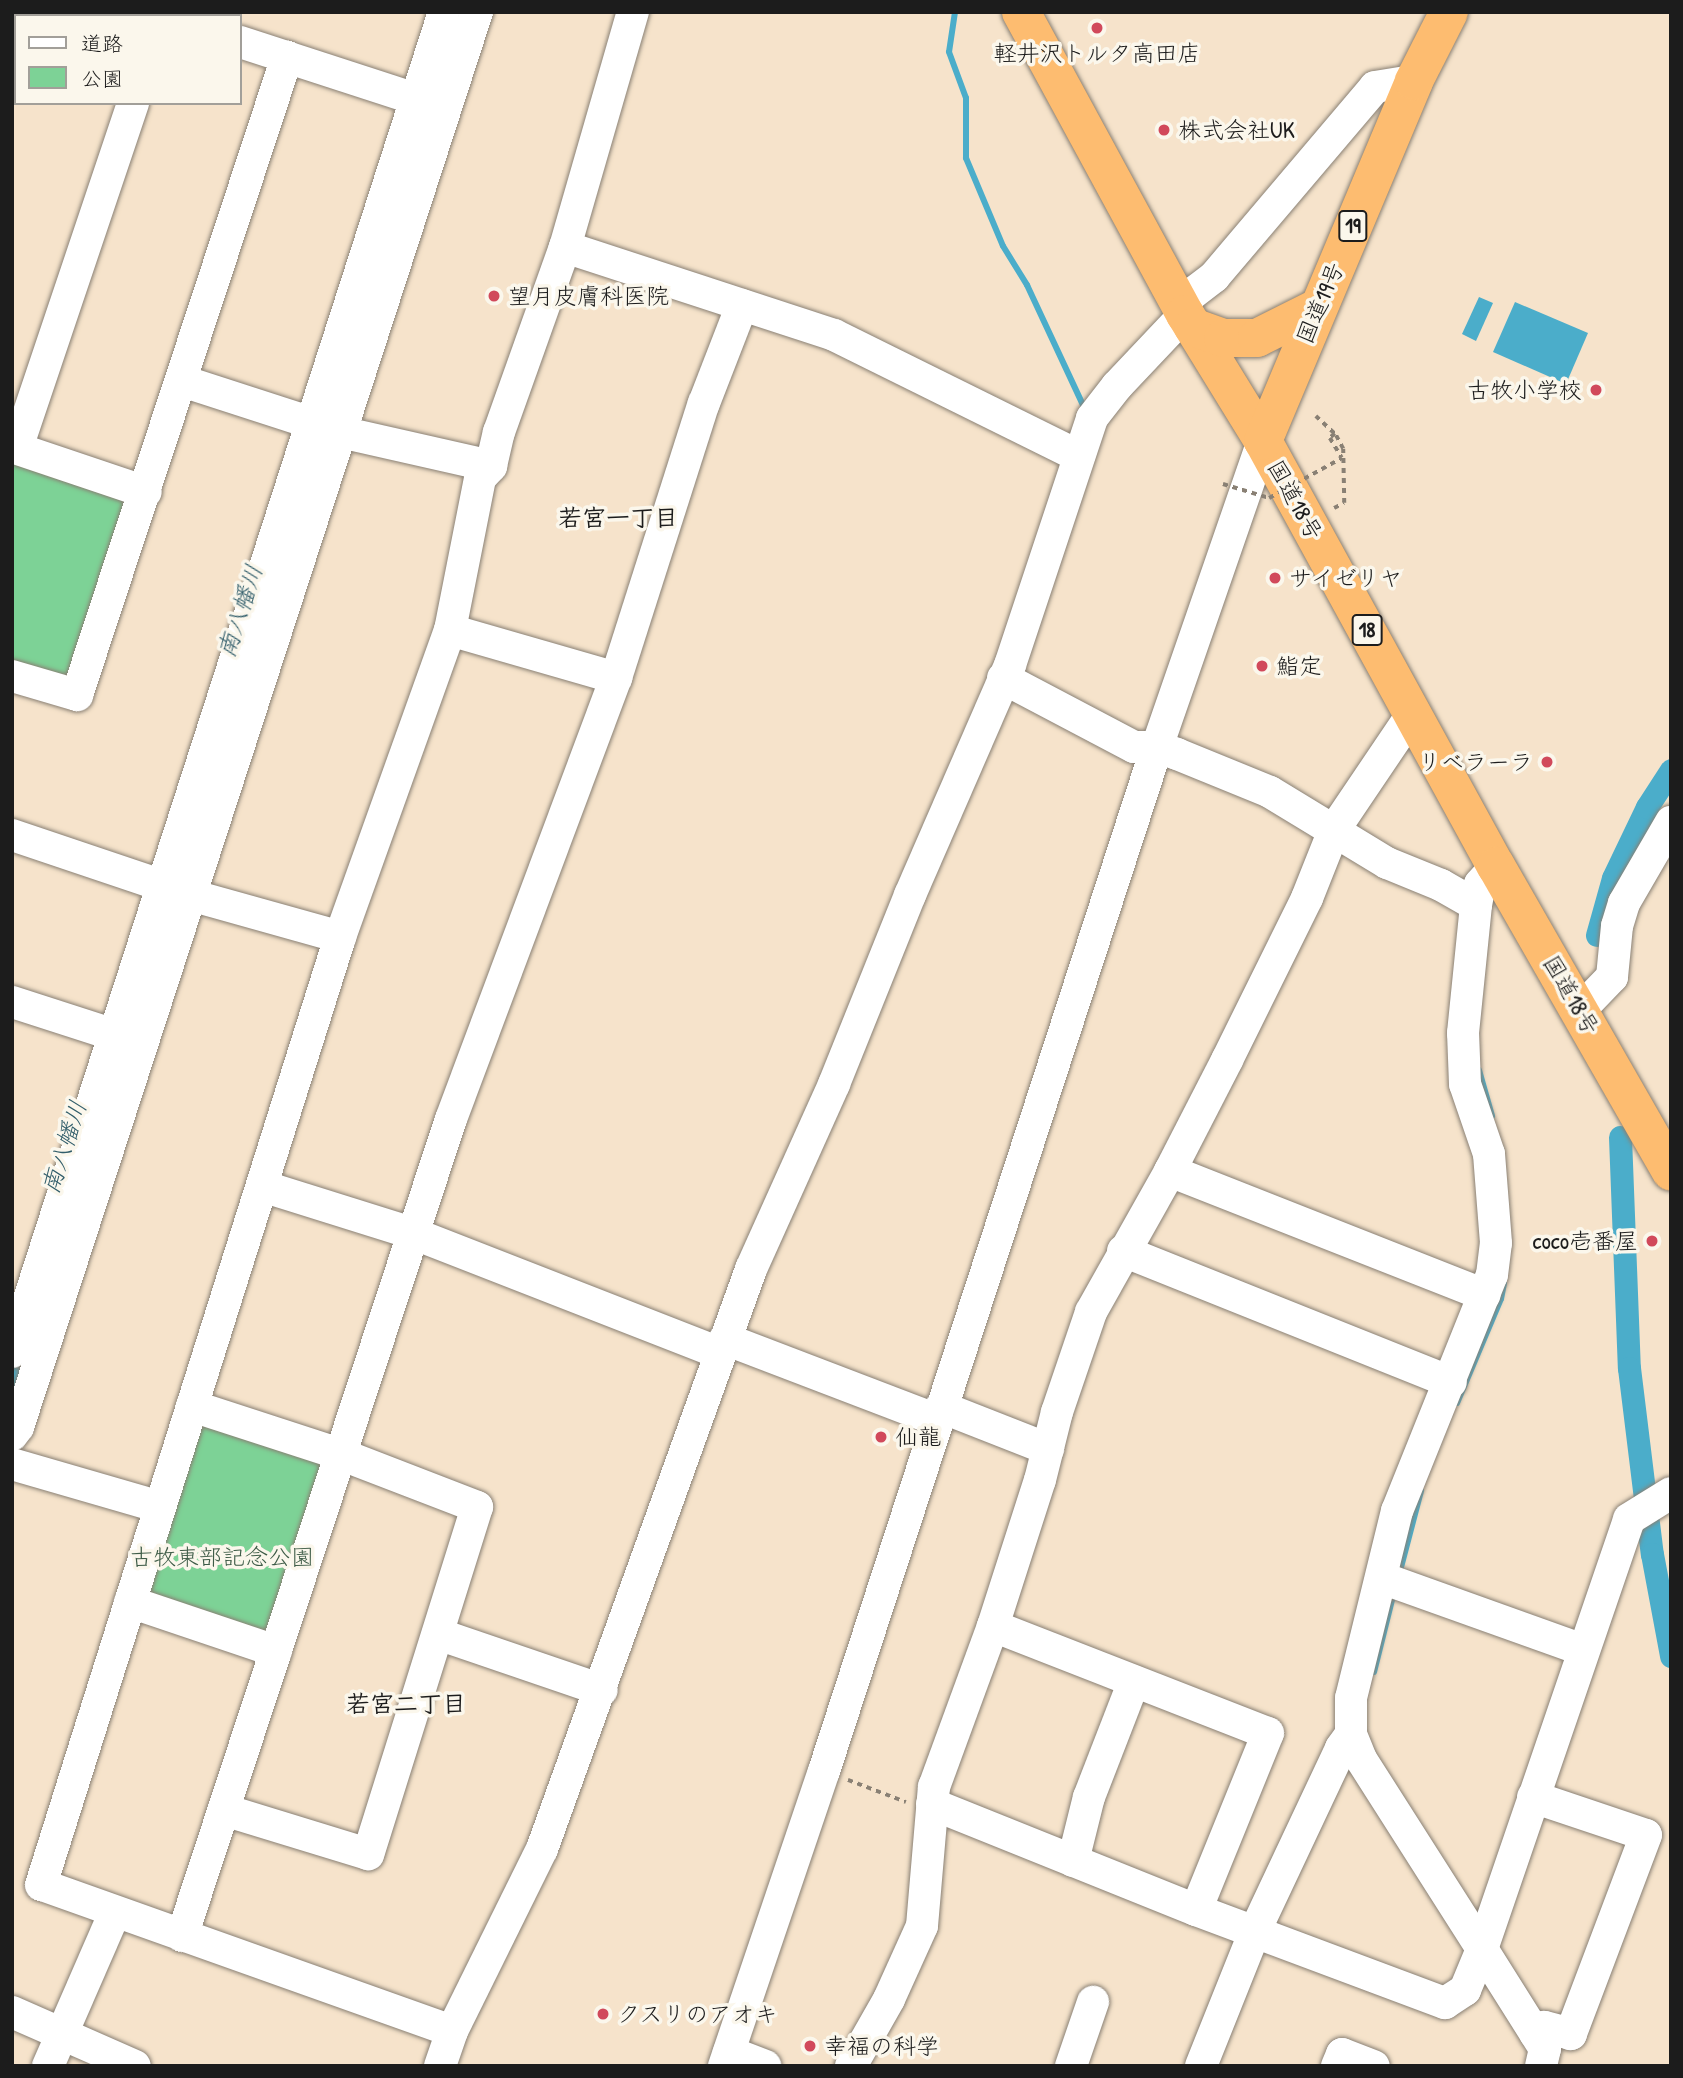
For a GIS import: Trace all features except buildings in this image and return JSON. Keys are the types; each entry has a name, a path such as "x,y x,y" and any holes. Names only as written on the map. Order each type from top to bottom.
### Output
{"highway":[{"name":"国道18号","path":"1021,12 1186,315 1262,441 1496,866 1671,1171"},
{"name":"国道19号","path":"1262,441 1415,81 1449,12"},
{"path":"1186,315 1223,338 1257,338 1317,308"}],"street":[{"path":"326,428 415,99 444,12"},
{"path":"12,1435 18,1427 176,890 326,428 477,12"},
{"path":"452,2031 41,1885 340,937 450,630 481,478 491,466 499,432 565,247 625,14"},
{"path":"242,43 415,99"},
{"path":"12,676 77,695 183,381 287,57"},
{"path":"440,2066 452,2031 542,1849 602,1690 626,1612 751,1269 834,1084 910,895 1003,678 1092,418 1117,386 1186,315 1214,277 1376,87 1415,81"},
{"path":"131,105 15,448 146,492"},
{"path":"565,247 834,335 1080,456"},
{"path":"182,1936 451,1119 616,678 704,402 742,305"},
{"path":"183,381 326,428 491,466"},
{"path":"765,2066 727,2059 824,1771 1157,747 1262,441"},
{"path":"450,630 616,678"},
{"path":"1003,678 1134,747 1157,747 1270,792 1387,863 1441,885 1476,905"},
{"path":"851,2066 889,1999 922,1926 934,1787 993,1626 1091,1311 1170,1171 1307,898 1334,830 1413,713"},
{"path":"1580,1010 1612,977 1617,926 1624,903 1671,822"},
{"path":"12,835 176,890 340,937"},
{"path":"1496,866 1480,884 1463,1033 1465,1084 1489,1154 1496,1243 1492,1275 1397,1511 1390,1581 1351,1698 1351,1734 1361,1759 1545,2049 1541,2066"},
{"path":"12,1352 115,1035 176,890"},
{"path":"12,1002 115,1035"},
{"path":"1170,1171 1484,1295"},
{"path":"262,1186 412,1233 722,1346 1048,1449"},
{"path":"1123,1251 1451,1382"},
{"path":"192,1406 340,1454 477,1507 368,1854 224,1810"},
{"path":"12,1464 160,1507"},
{"path":"931,1808 1445,2003 1465,1990 1482,1949 1629,1519 1670,1493"},
{"path":"1390,1581 1583,1650"},
{"path":"130,1602 276,1651"},
{"path":"993,1626 1268,1733 1196,1910"},
{"path":"438,1634 602,1690"},
{"path":"1073,1861 1089,1797 1134,1681"},
{"path":"1201,2066 1255,1931 1341,1748 1351,1734"},
{"path":"1533,1797 1646,1835 1571,2034 1545,2027 1535,2034"},
{"path":"48,2066 115,1912"},
{"path":"1071,2066 1093,2002"},
{"path":"12,2012 135,2066"},
{"path":"1337,2066 1342,2054 1374,2066"}],"path":[{"path":"1316,416 1335,435 1343,449 1344,503 1334,508"},
{"path":"1223,484 1269,498 1342,458 1330,438 1335,435"},
{"path":"824,1771 931,1808"}],"green space":[{"path":"12,447 146,492 77,695 12,674"},
{"name":"古牧東部記念公園","path":"199,1421 323,1463 264,1641 139,1598"}],"water":[{"path":"1479,297 1493,303 1476,341 1462,334"},
{"path":"1515,302 1588,333 1566,384 1493,352"}],"waterway":[{"path":"955,12 949,52 966,98 966,158 1003,246 1027,285 1083,405"},
{"path":"1597,935 1613,878 1647,807 1671,770"},
{"path":"1479,1070 1492,1116"},
{"path":"1620,1137 1629,1368 1652,1554 1671,1656"},
{"path":"1457,1403 1501,1299 1504,1283"},
{"name":"南八幡川","path":"13,1385 29,1337"},
{"path":"1399,1575 1421,1491"},
{"path":"1374,1672 1394,1592"}],"place":[{"name":"軽井沢トルタ高田店","path":"1097,28"},
{"name":"株式会社UK","path":"1164,130"},
{"name":"望月皮膚科医院","path":"494,296"},
{"name":"古牧小学校","path":"1596,390"},
{"name":"サイゼリヤ","path":"1275,578"},
{"name":"鮨定","path":"1262,666"},
{"name":"リベラーラ","path":"1547,762"},
{"name":"coco壱番屋","path":"1652,1241"},
{"name":"仙龍","path":"881,1437"},
{"name":"クスリのアオキ","path":"603,2014"},
{"name":"幸福の科学","path":"810,2046"}],"district":[{"name":"若宮一丁目","path":"618,518"},
{"name":"若宮二丁目","path":"406,1704"}]}
